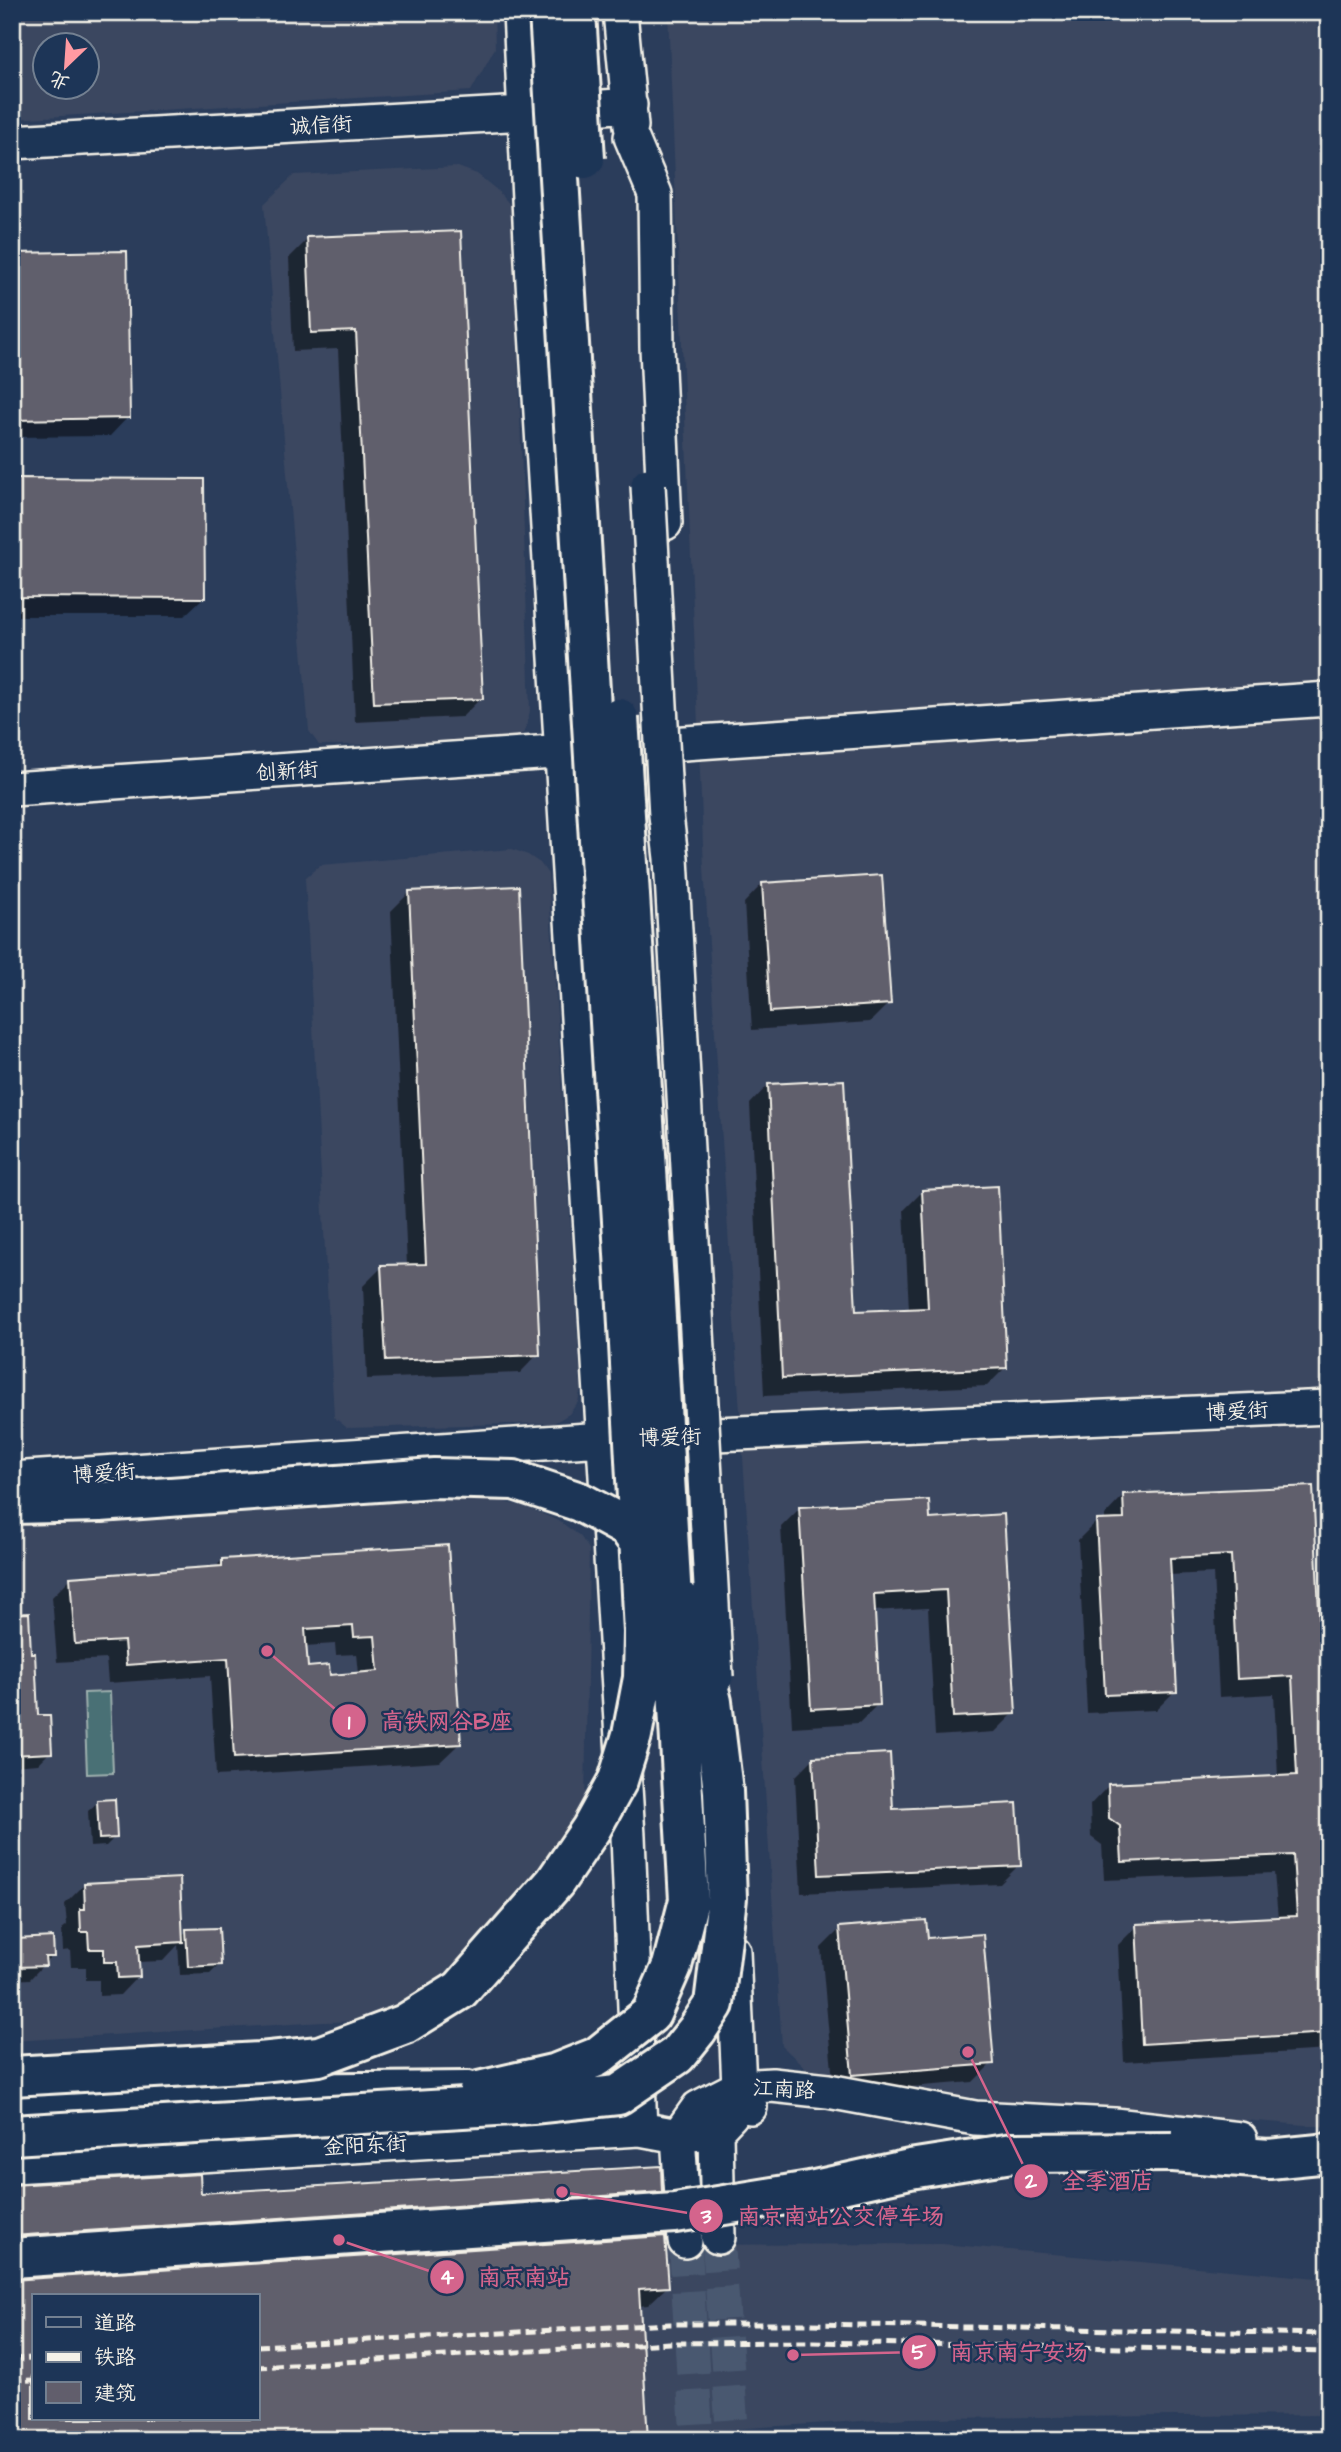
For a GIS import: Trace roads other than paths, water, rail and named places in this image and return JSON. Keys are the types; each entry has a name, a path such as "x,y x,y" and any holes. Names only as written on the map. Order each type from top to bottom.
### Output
{"main road":[{"path":"12,2076 260,2062 318,2056 405,2024 460,1990 555,1882 618,1780 632,1735 643,1678 644,1632 626,1287 549,12"},
{"path":"12,2109 261,2093 480,2091 557,2073 597,2057 651,2014 672,1966 689,1900 652,1241 576,12"},
{"name":"博爱街","path":"12,1504 100,1502 434,1478 514,1480 580,1502 628,1528 682,1599 699,1647 712,1702 723,1791 727,1898 714,2004 677,2055 618,2095 533,2104 12,2134"},
{"path":"12,2258 675,2213 810,2191 910,2169 1012,2153 1173,2152 1269,2159 1329,2152"}],"street":[{"path":"520,12 533,282 627,1822 640,2129"},
{"path":"620,12 631,121 648,485 723,1791"},
{"name":"诚信街","path":"12,142 525,113 631,121"},
{"path":"631,121 655,194 657,347 675,744 745,2097"},
{"name":"创新街","path":"12,789 1329,699"},
{"name":"博爱街","path":"12,1479 603,1440 1329,1407"},
{"name":"江南路","path":"678,2136 698,2108 745,2097 772,2085 828,2091 975,2118 1114,2125 1329,2152"},
{"name":"江南路","path":"716,2131 745,2097"},
{"name":"金阳东街","path":"12,2166 640,2129 678,2136 716,2131"},
{"path":"716,2131 718,2237"},
{"path":"678,2136 685,2241"}],"tunnel":[{"path":"718,2237 733,2440"},
{"path":"685,2241 697,2440"}],"railway":[{"path":"259,2346 669,2324 811,2324 1329,2334"},
{"path":"259,2367 670,2343 812,2342 1329,2352"},
{"path":"12,2359 32,2358"},
{"path":"12,2381 32,2380"}],"place":[{"name":"高铁网谷B座","path":"267,1651"},
{"name":"全季酒店","path":"968,2052"},
{"name":"南京南站公交停车场","path":"562,2192"},
{"name":"南京南站","path":"339,2240"},
{"name":"南京南宁安场","path":"793,2355"}]}
